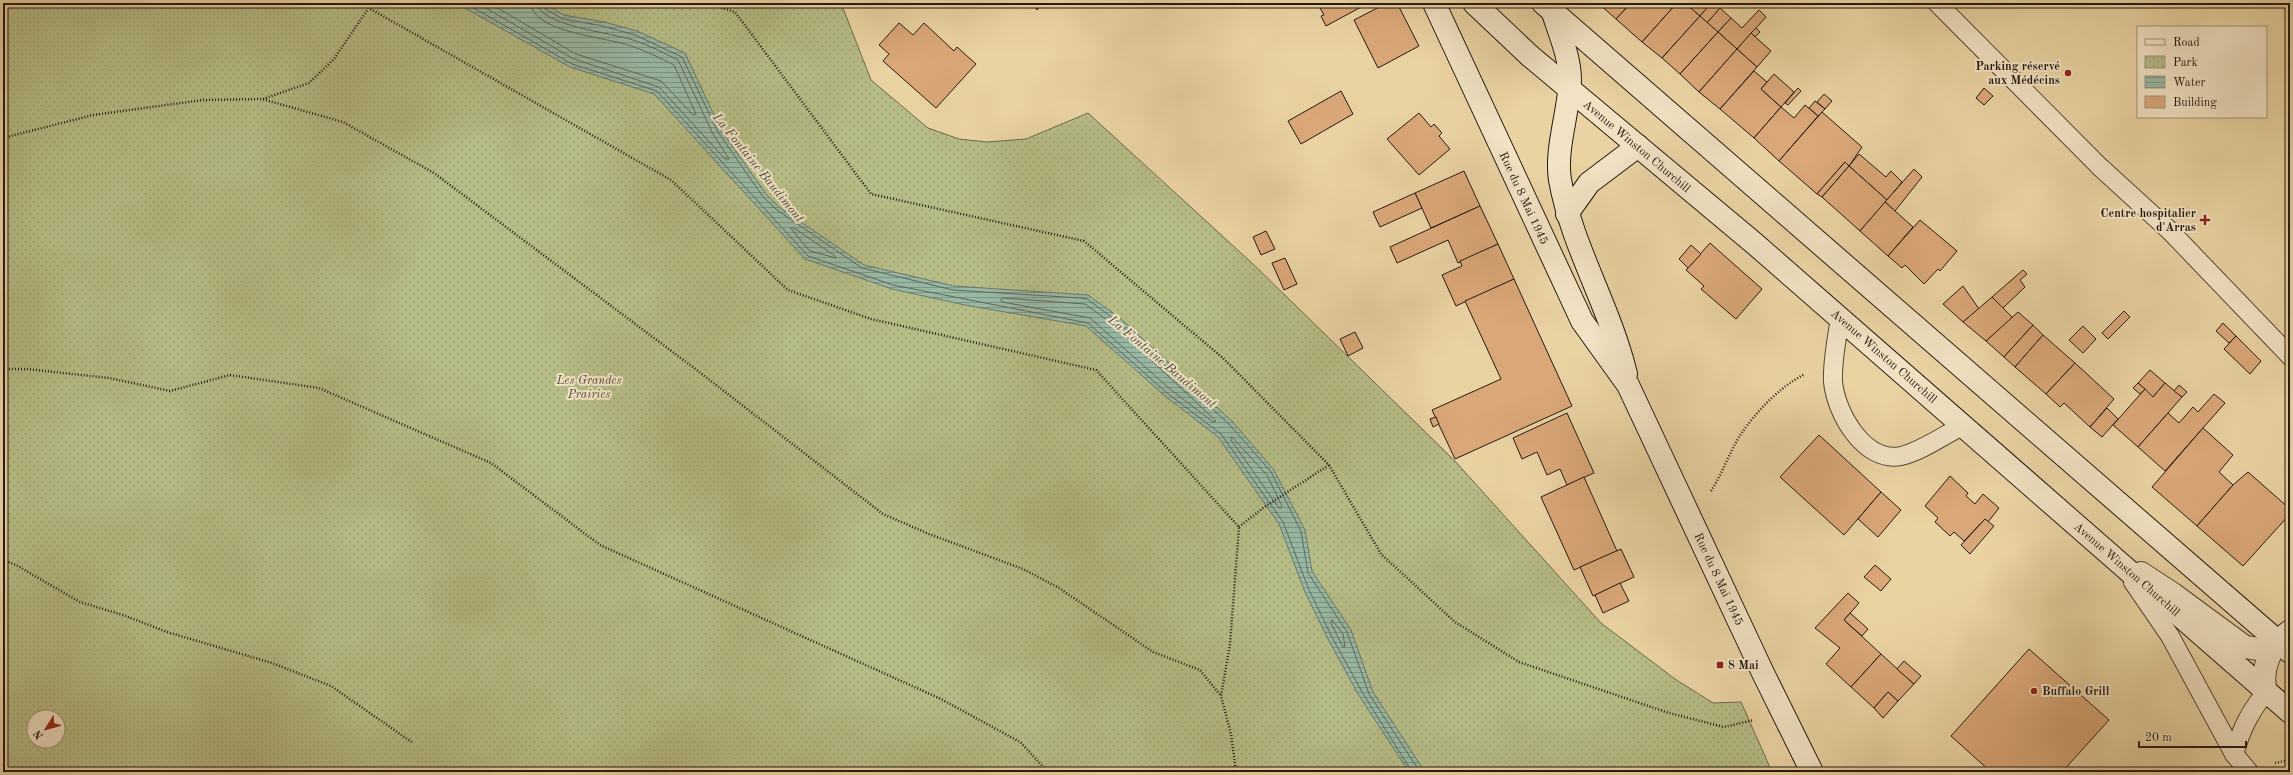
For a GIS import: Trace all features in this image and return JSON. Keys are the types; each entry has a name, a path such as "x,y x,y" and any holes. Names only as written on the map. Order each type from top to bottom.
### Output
{"main road":[{"name":"Rue du 8 Mai 1945","path":"1434,3 1582,321 1628,385 1690,519 1812,772"},
{"name":"Avenue Winston Churchill","path":"1474,3 1530,56 1638,146 1964,425 2290,712"},
{"name":"Rue du 8 Mai 1945","path":"1548,7 1568,66 1569,89 1560,150 1560,177 1567,214 1618,342 1628,385"},
{"path":"1548,7 2286,641"},
{"path":"1567,214 1589,183 1638,146"},
{"path":"2117,560 2157,583 2245,647 2259,649 2286,641"},
{"path":"2266,692 2265,670 2269,657 2286,641"}],"lane":[{"path":"1937,3 2100,167 2169,230 2290,356"},
{"path":"1840,318 1833,362 1836,396 1848,424 1866,445 1877,452 1888,456 1909,453 1964,425"},
{"path":"2117,560 2149,604 2186,662 2234,754 2249,772"},
{"path":"2234,754 2243,725 2266,692"}],"path":[{"path":"360,3 368,9 671,180 788,290 871,319 1096,370 1239,528"},
{"path":"707,3 735,12 871,194 1084,241 1224,359 1328,465 1381,554 1455,622 1519,662 1669,713 1724,727 1783,712"},
{"path":"262,99 309,83 334,59 368,9"},
{"path":"3,138 93,115 203,100 262,99 343,122 434,172 698,371 883,514 929,534 1023,569 1059,588 1153,652 1200,670 1221,696 1232,734 1236,772"},
{"path":"1690,519 1717,482 1739,438 1768,402 1801,376 1833,362"},
{"path":"3,369 27,369 109,378 170,392 230,375 319,388 491,463 600,545 941,699 1020,742 1048,772"},
{"path":"1221,696 1230,644 1239,528 1263,508 1328,465"},
{"path":"3,560 16,564 80,602 123,614 167,632 272,663 331,686 413,743"}],"green space":[{"name":"Les Grandes Prairies","path":"3,3 841,3 871,80 928,128 959,139 987,142 1026,139 1088,113 1253,264 1454,460 1601,623 1675,679 1713,703 1741,702 1772,772 3,772"}],"water":[{"name":"La Fontaine Baudimont","path":"456,3 544,3 564,15 604,22 637,31 685,53 721,130 766,194 779,207 864,265 954,286 1088,295 1120,318 1233,422 1274,470 1305,530 1312,571 1351,630 1373,692 1425,772 1409,772 1358,694 1328,639 1305,592 1279,524 1218,437 1165,396 1086,326 965,305 892,289 805,259 654,94 570,67"}],"building":[{"path":"1032,3 1043,3 1037,10"},
{"path":"1324,3 1361,3 1363,6 1326,26 1321,16 1324,15 1320,8 1325,5"},
{"path":"1387,3 1397,3 1419,46 1378,68 1354,20"},
{"path":"1598,3 1631,3 1616,19"},
{"path":"1631,3 1677,3 1642,42 1616,19"},
{"path":"1677,3 1685,3 1700,16 1662,58 1642,42"},
{"path":"1685,3 1711,3 1700,16"},
{"path":"1711,3 1725,3 1707,23 1700,16"},
{"path":"1720,8 1731,18 1718,32 1707,23"},
{"path":"1759,10 1766,17 1737,49 1718,32 1731,18 1742,28"},
{"path":"1700,16 1718,32 1680,74 1662,58"},
{"path":"899,23 913,35 924,23 954,51 957,47 976,64 936,108 883,61 889,54 879,45"},
{"path":"1756,28 1760,32 1755,37 1751,33"},
{"path":"1718,32 1737,49 1699,92 1680,74"},
{"path":"1751,33 1771,51 1757,67 1737,49"},
{"path":"1737,49 1757,67 1720,109 1699,92"},
{"path":"1754,71 1767,82 1761,89 1781,107 1754,138 1720,109"},
{"path":"1774,74 1794,92 1781,107 1761,89"},
{"path":"1798,88 1801,91 1788,105 1785,103"},
{"path":"1984,88 1993,96 1984,105 1976,98"},
{"path":"1341,91 1353,114 1301,144 1288,121"},
{"path":"1824,94 1832,101 1825,109 1817,102"},
{"path":"1815,101 1825,109 1818,116 1809,108"},
{"path":"1805,105 1818,116 1779,161 1754,138 1781,107 1794,118"},
{"path":"1822,112 1862,147 1849,166 1845,162 1817,194 1779,161"},
{"path":"1419,113 1431,127 1434,124 1442,133 1439,136 1450,149 1419,175 1387,139"},
{"path":"1859,154 1886,177 1891,171 1902,182 1887,200 1849,166"},
{"path":"1845,162 1849,166 1822,197 1817,194"},
{"path":"1849,166 1887,200 1860,231 1822,197"},
{"path":"1914,169 1922,177 1895,211 1885,202"},
{"path":"1464,171 1480,206 1431,228 1415,193"},
{"path":"1415,193 1422,208 1380,227 1373,212"},
{"path":"1885,202 1913,227 1888,256 1860,231"},
{"path":"1480,206 1498,244 1458,263 1448,240 1397,263 1390,247"},
{"path":"1920,220 1957,251 1940,271 1938,269 1924,284 1905,265 1902,268 1888,256"},
{"path":"1266,231 1275,249 1261,255 1253,237"},
{"path":"1710,243 1762,289 1736,319 1701,289 1704,286 1686,270"},
{"path":"1498,244 1514,279 1456,306 1442,275 1462,266 1460,261"},
{"path":"1691,245 1701,254 1688,268 1679,259"},
{"path":"1285,258 1297,284 1284,290 1272,263"},
{"path":"2023,270 2027,274 2020,280 2025,287 2003,308 1992,297"},
{"path":"1514,279 1572,406 1455,459 1432,410 1501,379 1465,301"},
{"path":"1963,286 1979,309 1963,322 1943,304"},
{"path":"1992,297 2013,318 1986,341 1963,322"},
{"path":"2124,311 2130,317 2108,339 2102,333"},
{"path":"2018,312 2033,325 2004,357 1986,341"},
{"path":"2223,323 2236,336 2229,343 2216,331"},
{"path":"2033,325 2043,335 2015,367 2004,357"},
{"path":"2083,326 2096,339 2083,353 2069,340"},
{"path":"1355,332 1363,348 1348,356 1340,339"},
{"path":"2043,335 2075,363 2046,394 2015,367"},
{"path":"2236,336 2261,361 2250,374 2224,349"},
{"path":"2075,363 2114,399 2090,427 2064,403 2060,407 2046,394"},
{"path":"2150,370 2165,383 2153,397 2138,383"},
{"path":"2138,383 2145,389 2140,394 2133,388"},
{"path":"2165,383 2182,397 2138,447 2113,425 2145,389 2153,397"},
{"path":"2179,385 2187,392 2182,397 2174,391"},
{"path":"2214,394 2225,403 2165,471 2138,447 2168,413 2179,423 2193,407 2198,412"},
{"path":"2107,408 2118,419 2102,437 2090,427"},
{"path":"1567,413 1594,473 1567,485 1560,469 1547,475 1537,452 1522,459 1513,438"},
{"path":"1436,417 1439,424 1433,427 1430,419"},
{"path":"2203,428 2233,455 2219,472 2233,485 2197,526 2152,487"},
{"path":"1819,435 1881,492 1844,535 1780,477"},
{"path":"2248,472 2290,509 2290,514 2243,566 2197,526 2233,485"},
{"path":"1950,476 1968,493 1966,496 1975,504 1983,494 1999,508 1988,522 1985,519 1964,541 1954,532 1950,536 1935,522 1938,518 1925,506"},
{"path":"1584,477 1617,551 1574,570 1541,497"},
{"path":"1881,492 1901,510 1878,537 1858,519"},
{"path":"1985,519 1994,526 1970,554 1961,545"},
{"path":"1621,549 1634,577 1593,596 1580,567"},
{"path":"1875,565 1891,579 1881,591 1864,577"},
{"path":"1620,583 1629,601 1603,613 1595,595"},
{"path":"1848,593 1859,603 1844,620 1881,654 1851,687 1826,664 1840,648 1815,628"},
{"path":"1850,613 1868,629 1862,636 1844,620"},
{"name":"Buffalo Grill","path":"2029,649 2109,720 2062,772 1991,772 1951,736"},
{"path":"1881,654 1914,684 1898,701 1888,692 1874,708 1851,687"},
{"path":"1904,661 1921,676 1914,684 1897,669"},
{"path":"1888,692 1898,701 1883,718 1874,708"}],"place":[{"name":"Parking réservé aux Médécins","path":"2068,73"},
{"name":"Centre hospitalier d'Arras","path":"2205,220"},
{"name":"8 Mai","path":"1720,665"},
{"name":"Buffalo Grill","path":"2034,691"}]}
